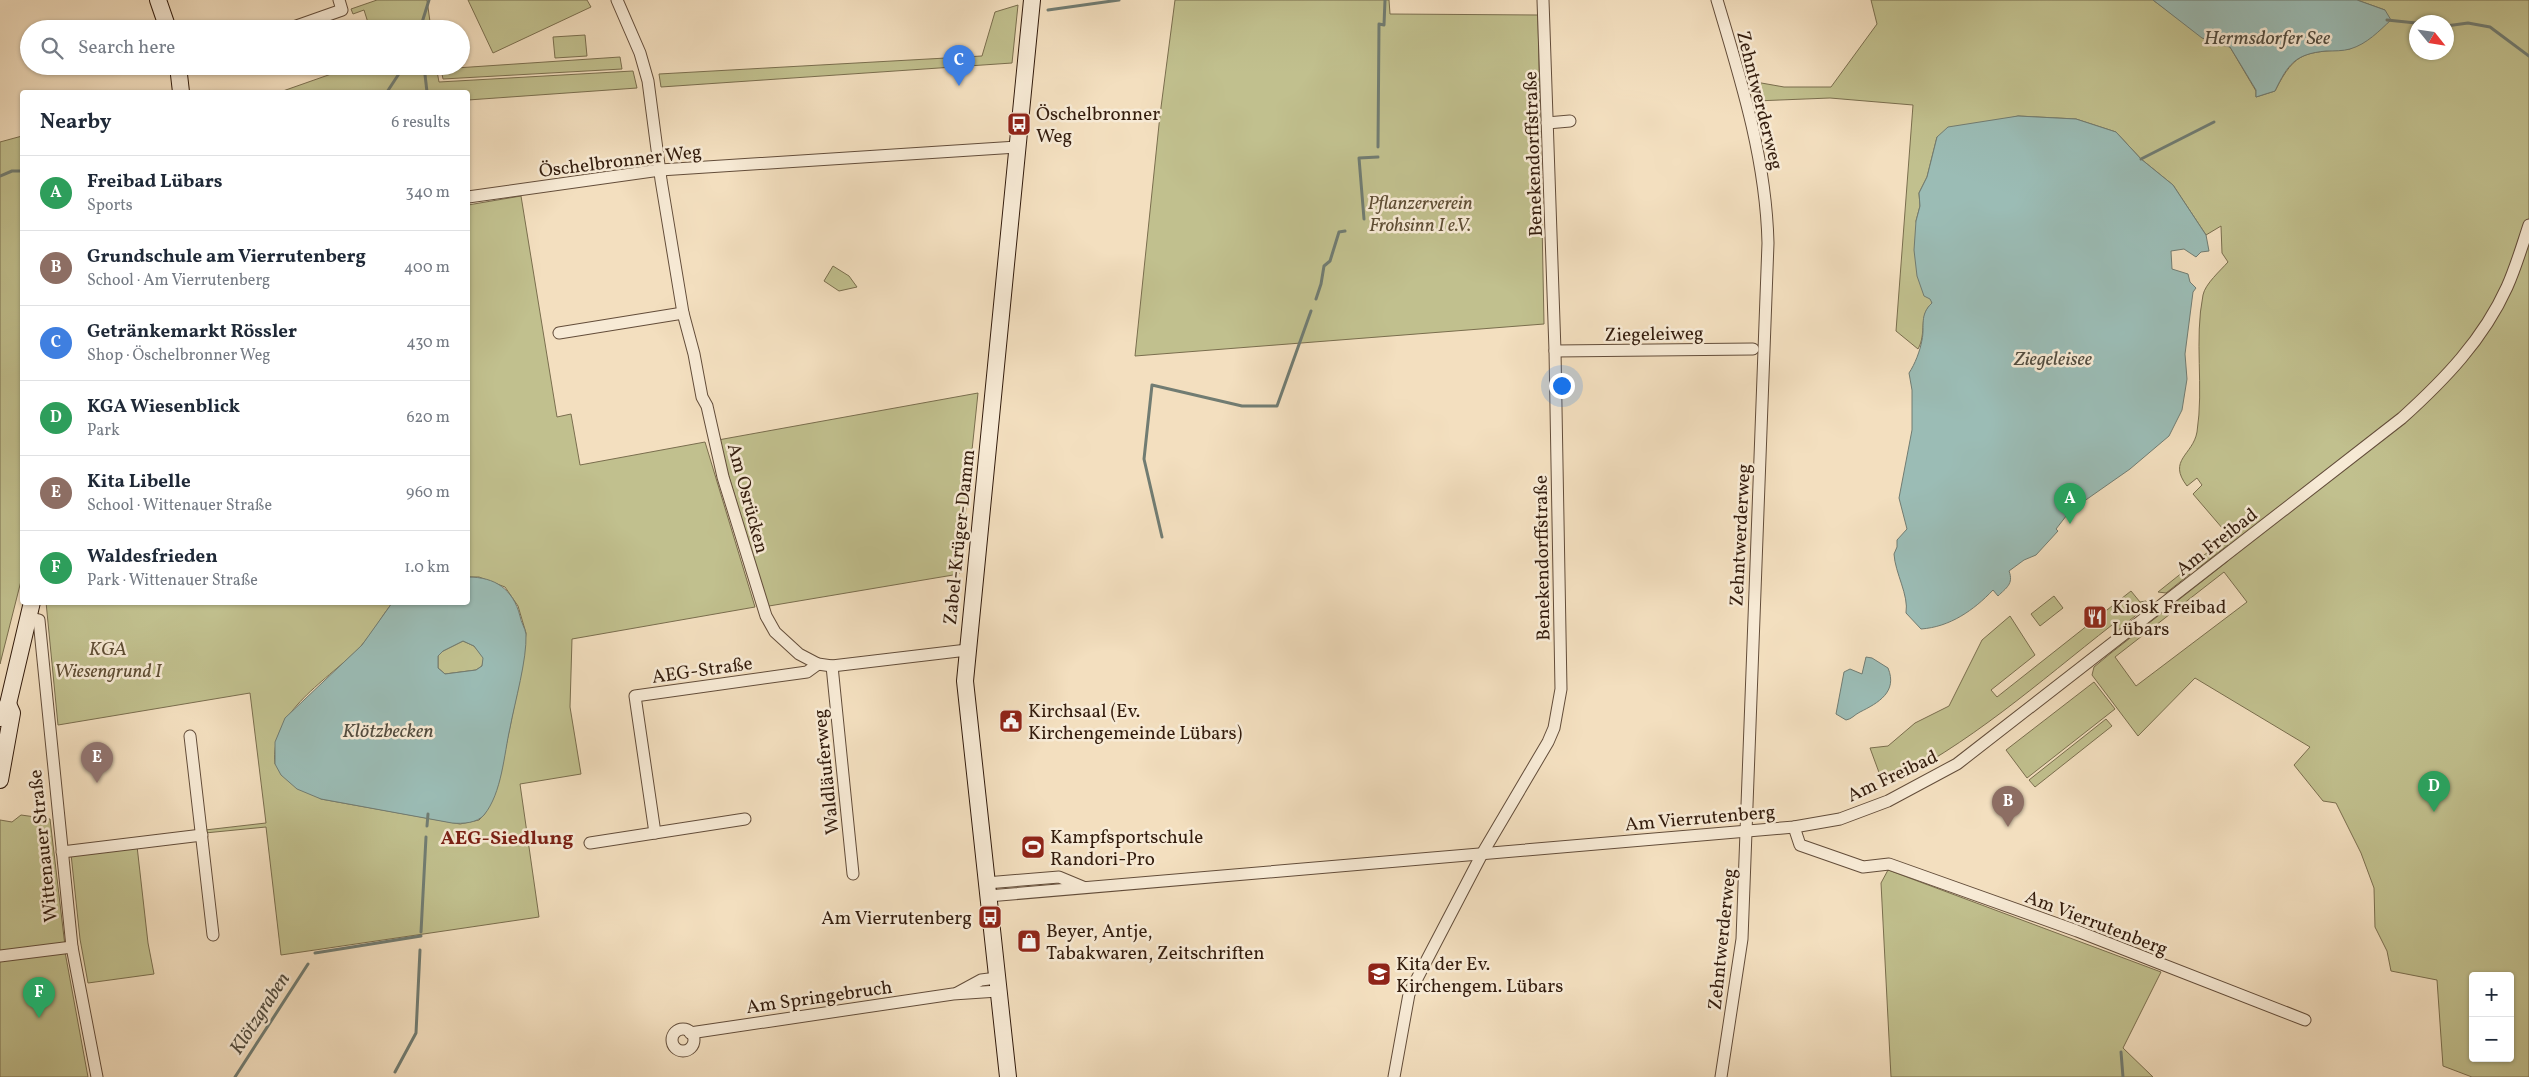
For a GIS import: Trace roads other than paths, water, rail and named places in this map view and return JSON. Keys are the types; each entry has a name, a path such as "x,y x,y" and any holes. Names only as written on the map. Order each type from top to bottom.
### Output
{"street":[{"path":"158,0 165,20"},
{"path":"314,20 342,10 339,0"},
{"name":"Am Osrücken","path":"617,0 640,53 648,81 683,313 723,477 766,616 787,645 818,664 832,666 967,650"},
{"name":"Zabel-Krüger-Damm","path":"1008,1077 965,680 1032,0"},
{"name":"Benekendorffstraße","path":"1394,1077 1408,994 1482,854 1548,742 1554,728 1561,689 1555,351 1543,0"},
{"name":"Zehntwerderweg","path":"1717,0 1754,128 1765,187 1767,221 1767,300 1754,588 1742,939 1722,1077"},
{"path":"180,75 181,90"},
{"path":"1547,123 1570,121"},
{"name":"Öschelbronner Weg","path":"470,197 660,170 1017,147"},
{"name":"Am Freibad","path":"1794,827 1840,819 1888,801 1957,764 2402,418 2445,380 2462,360 2489,319 2507,287 2529,225"},
{"path":"559,333 683,313"},
{"name":"Ziegeleiweg","path":"1555,351 1753,349"},
{"name":"Wittenauer Straße","path":"0,780 12,713 4,711 29,610"},
{"name":"Wittenauer Straße","path":"29,610 39,620 72,947 97,1077"},
{"name":"AEG-Straße","path":"655,833 635,696 808,672 818,664"},
{"name":"Waldläuferweg","path":"832,666 853,874"},
{"path":"190,736 214,935"},
{"path":"590,843 745,820"},
{"name":"Am Vierrutenberg","path":"987,890 1058,877 1085,888 1794,827 1800,845 1863,867 1889,864 2077,930 2305,1020"},
{"path":"62,852 202,835"},
{"path":"0,956 72,947"},
{"name":"Am Springebruch","path":"690,1032 953,994 981,980 997,985"}],"water":[{"name":"Hermsdorfer See","path":"2153,0 2357,0 2385,10 2391,20 2372,37 2356,47 2344,50 2315,52 2300,58 2289,67 2275,91 2256,97 2256,90 2230,47 2202,38"},
{"name":"Ziegeleisee","path":"2018,116 2076,119 2116,132 2141,159 2173,185 2206,235 2209,251 2201,252 2196,257 2184,249 2171,251 2172,269 2188,274 2190,282 2196,288 2193,292 2185,354 2187,379 2182,410 2169,436 2130,469 2070,511 2056,529 2058,531 2036,555 2024,560 2009,571 2010,583 1998,596 1993,590 1970,611 1952,621 1932,628 1921,629 1906,613 1906,599 1894,554 1897,540 1907,529 1899,498 1912,430 1912,390 1909,373 1919,353 1925,312 1932,303 1930,299 1924,296 1917,276 1914,250 1916,221 1920,206 1919,193 1927,177 1937,137 1948,127"},
{"name":"Klötzbecken","path":"470,577 487,579 502,586 513,599 526,634 523,668 499,785 490,806 481,818 469,822 452,823 321,799 297,789 281,775 275,764 275,742 285,718 362,645 391,605 470,605","holes":["463,641 474,646 483,658 482,666 476,670 445,674 438,668 438,656 443,651"]},
{"path":"1866,657 1872,658 1888,668 1890,684 1885,696 1846,720 1836,714 1844,672 1850,669 1862,674"}],"waterway":[{"path":"423,20 429,0"},
{"path":"1048,10 1119,0"},
{"path":"1378,147 1379,24 1384,25 1385,0"},
{"path":"2387,20 2409,22"},
{"path":"2454,25 2468,23 2490,27 2529,56"},
{"path":"388,90 398,75"},
{"name":"Klötzgraben","path":"425,75 427,90"},
{"path":"2141,159 2214,122"},
{"path":"1364,219 1359,158 1378,157"},
{"path":"0,176 12,171 20,171"},
{"path":"1316,299 1324,266 1330,261 1339,232 1345,231"},
{"path":"1162,537 1144,459 1152,385 1242,406 1277,406 1311,311"},
{"name":"Klötzgraben","path":"427,826 428,814"},
{"name":"Klötzgraben","path":"421,932 426,837"},
{"name":"Klötzgraben","path":"315,953 421,936"},
{"name":"Klötzgraben","path":"395,1072 416,1033 420,950"},
{"name":"Klötzgraben","path":"235,1077 308,964"},
{"path":"2121,1052 2123,1077"}],"place":[{"name":"Getränkemarkt Rössler","path":"959,86"},
{"name":"Öschelbronner Weg","path":"1019,124"},
{"name":"Freibad Lübars","path":"2070,524"},
{"name":"Kiosk Freibad Lübars","path":"2095,617"},
{"name":"Kirchsaal (Ev. Kirchengemeinde Lübars)","path":"1011,721"},
{"name":"Kita Libelle","path":"97,783"},
{"name":"KGA Wiesenblick","path":"2434,812"},
{"name":"Grundschule am Vierrutenberg","path":"2008,827"},
{"name":"Kampfsportschule Randori-Pro","path":"1033,847"},
{"name":"Am Vierrutenberg","path":"990,917"},
{"name":"Beyer, Antje, Tabakwaren, Zeitschriften","path":"1029,941"},
{"name":"Kita der Ev. Kirchengem. Lübars","path":"1379,974"},
{"name":"Waldesfrieden","path":"39,1018"}],"district":[{"name":"AEG-Siedlung","path":"507,837"}],"park label":[{"name":"Pflanzerverein Frohsinn I e.V.","path":"1420,213"},
{"name":"KGA Wiesengrund I","path":"108,659"}]}
